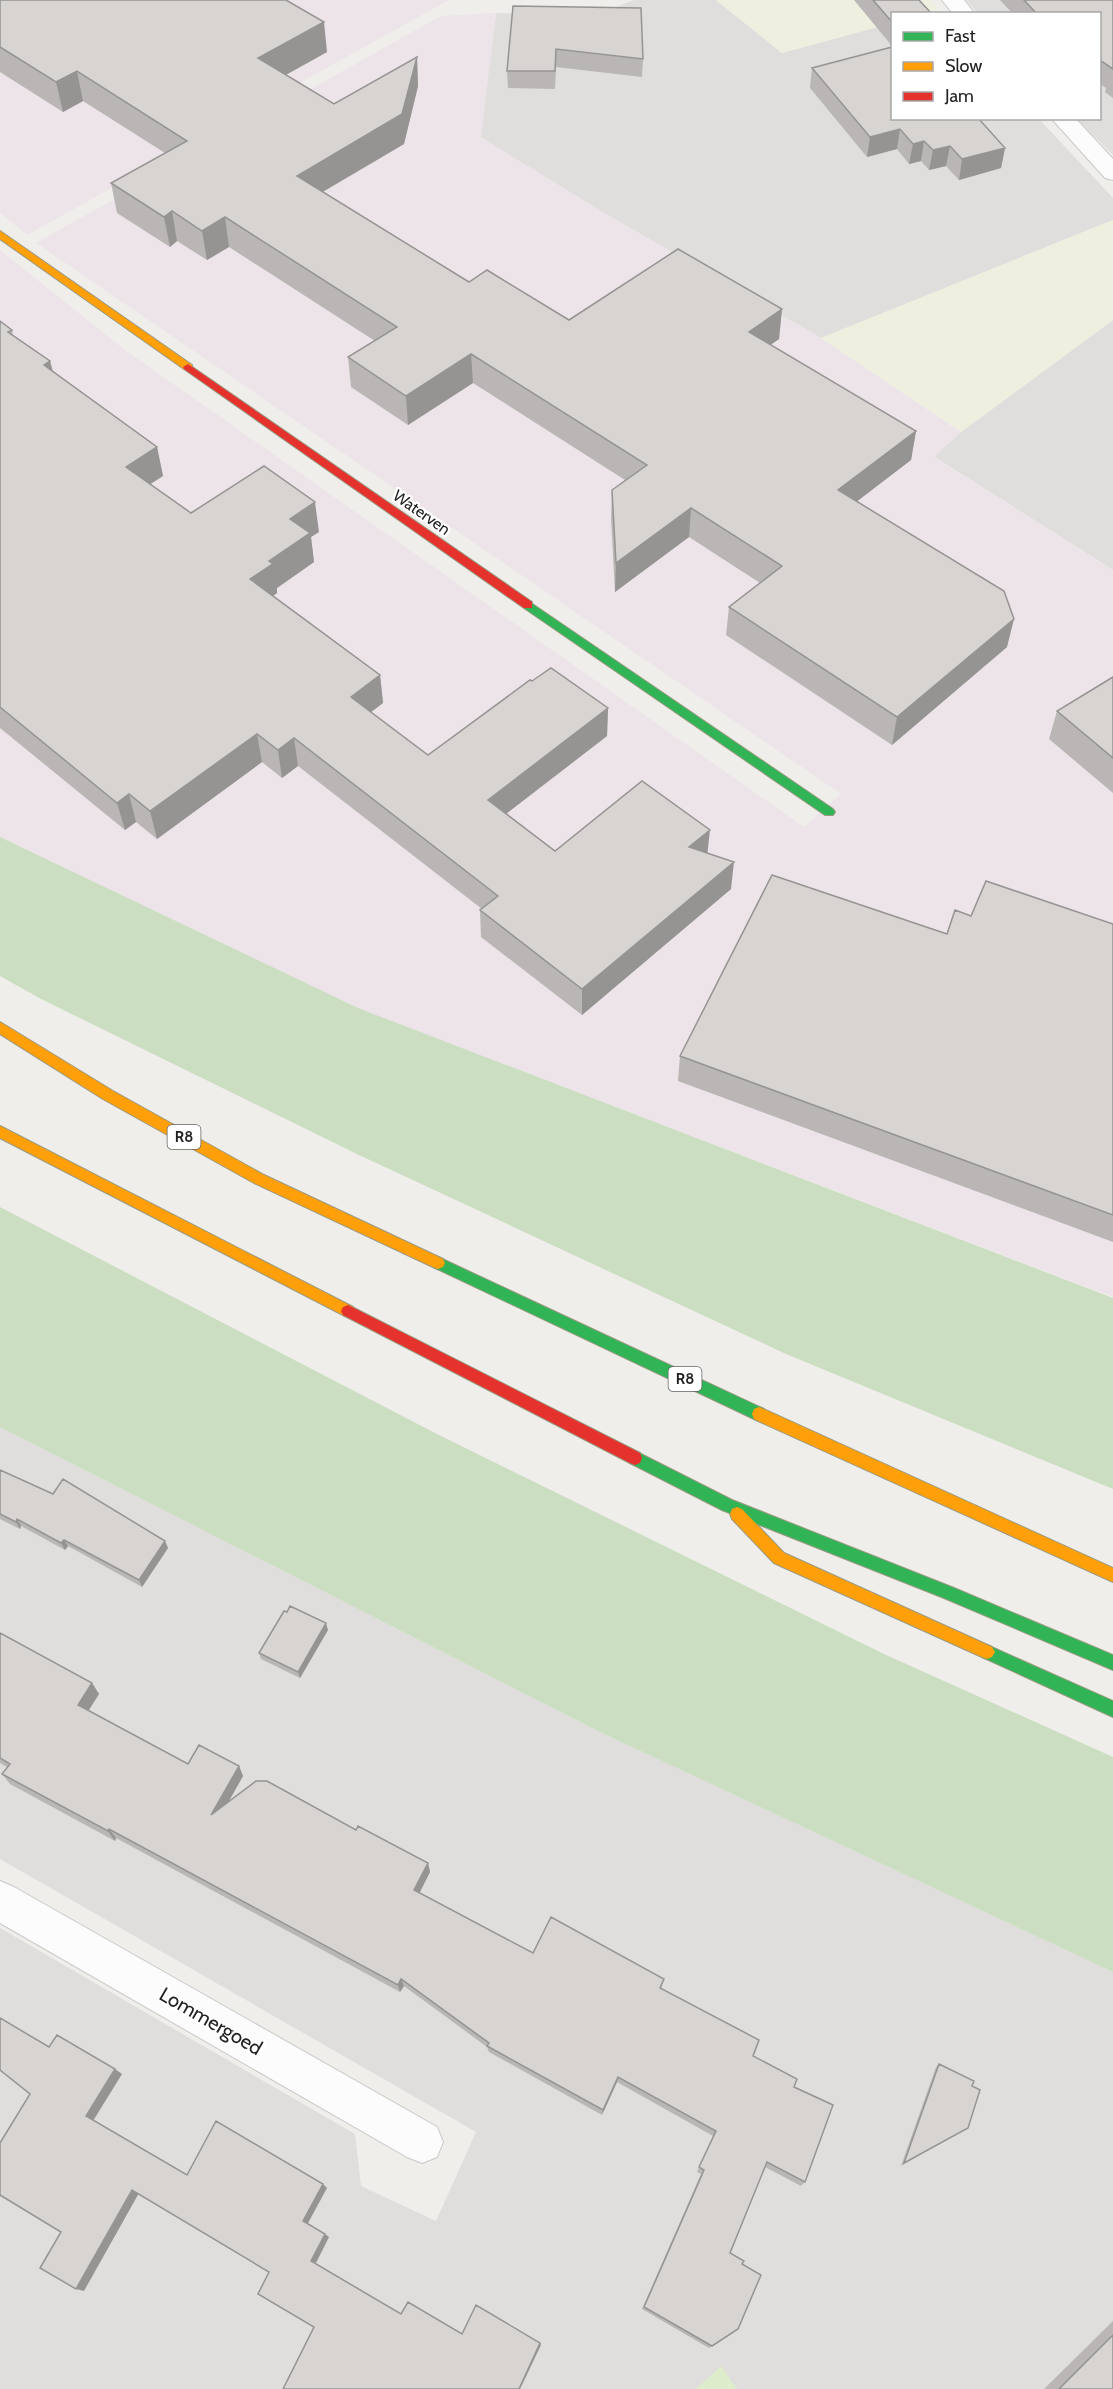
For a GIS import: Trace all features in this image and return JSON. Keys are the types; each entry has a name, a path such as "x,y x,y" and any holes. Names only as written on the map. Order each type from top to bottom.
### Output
{"main road":[{"name":"Waterven","path":"0,234 326,465 829,812"},
{"path":"0,1027 108,1095"},
{"name":"R8","path":"0,1043 108,1095 259,1179 850,1457 1113,1575"},
{"path":"0,1132 727,1504 949,1593 1113,1663"},
{"path":"11,1154 123,1195"},
{"path":"727,1504 779,1558 1113,1709"}],"street":[{"path":"953,0 963,12"},
{"path":"1064,120 1113,173"},
{"name":"Lommergoed","path":"0,1901 422,2142"}],"shaded area":[{"path":"0,0 449,0 27,235 0,213"},
{"path":"633,0 716,0 782,53 891,23 891,120 1040,120 1113,198 1113,220 821,338 604,213 480,137 496,13 550,15 612,9"},
{"path":"966,0 1113,0 1113,155 1078,120 1101,120 1101,12 977,12"},
{"path":"496,13 481,137 604,213 821,338 961,432 934,457 1113,570 1113,1297 357,1008 0,837 0,250 125,350 804,827 841,794 36,243 441,16"},
{"path":"1113,320 1113,570 933,456 961,432"},
{"path":"0,1427 602,1733 1113,1972 1113,2389 737,2389 721,2367 696,2389 0,2389 0,1928 355,2134 361,2186 436,2221 476,2132 0,1859"}],"green space":[{"path":"716,0 930,0 939,10 891,12 891,23 782,53"},
{"path":"1113,220 1113,320 961,432 821,338"},
{"path":"0,837 358,1008 1113,1298 1113,1489 786,1354 359,1155 41,999 0,976"},
{"path":"0,1207 437,1434 884,1654 1113,1757 1113,1972 602,1733 0,1427"},
{"path":"721,2366 737,2389 696,2389"}],"building":[{"path":"0,0 286,0 324,22 258,58 334,104 417,57 402,114 297,176 469,282 487,270 569,320 678,249 782,309 749,332 916,431 838,490 1004,591 1014,619 897,717 729,607 782,566 691,508 616,563 612,490 647,465 471,354 406,396 348,357 397,327 225,217 202,231 172,211 164,217 111,183 187,141 77,71 56,82 0,47"},
{"path":"873,0 919,0 930,12 891,12 891,21"},
{"path":"1024,0 1113,0 1113,69 1101,61 1101,12 1035,12"},
{"path":"513,6 641,8 643,59 556,49 555,71 507,71"},
{"path":"891,47 891,120 980,120 1005,148 962,159 950,146 933,150 924,141 913,144 900,129 870,137 812,68"},
{"path":"0,321 12,330 8,332 50,361 44,365 157,447 126,467 191,513 264,466 315,502 290,519 310,533 269,561 273,564 250,579 380,675 351,697 428,755 530,680 532,681 551,668 608,708 488,800 555,851 642,781 710,830 689,847 734,862 582,989 480,910 498,896 294,738 278,750 257,734 150,811 129,794 117,803 0,707"},
{"path":"1113,677 1113,758 1057,711"},
{"path":"772,875 947,934 955,910 971,916 986,881 1113,924 1113,1215 680,1056"},
{"path":"0,1470 53,1494 63,1479 165,1541 139,1580 64,1540 61,1543 17,1519 16,1522 0,1514"},
{"path":"290,1606 326,1623 298,1672 259,1653 284,1611 287,1612"},
{"path":"0,1633 92,1683 78,1705 188,1764 199,1745 239,1766 211,1815 256,1781 267,1781 356,1830 358,1826 428,1863 414,1890 533,1953 551,1917 664,1979 660,1988 759,2040 753,2056 797,2079 794,2087 833,2105 805,2182 767,2162 730,2253 744,2261 742,2264 761,2275 738,2329 712,2346 644,2307 704,2170 699,2167 716,2131 618,2077 603,2110 487,2046 489,2043 401,1979 398,1985 2,1774 10,1764 0,1758"},
{"path":"0,2018 49,2047 57,2035 115,2069 86,2116 187,2175 216,2121 323,2184 303,2221 325,2234 311,2261 401,2314 408,2302 462,2334 476,2305 540,2343 519,2389 283,2389 314,2327 258,2294 269,2272 132,2190 76,2289 40,2268 61,2232 0,2195 0,2143 30,2094 0,2070"},
{"path":"939,2064 974,2081 972,2086 980,2090 968,2128 904,2163"},
{"path":"1113,2335 1113,2389 1059,2389"}],"traffic: fast":[{"path":"528,605 829,812"},
{"path":"438,1263 759,1414"},
{"path":"635,1458 727,1505 949,1593 1113,1663"},
{"path":"987,1652 1113,1709"}],"traffic: slow":[{"path":"0,234 188,367"},
{"path":"0,1027 108,1095 259,1179 438,1263"},
{"path":"0,1132 348,1311"},
{"path":"759,1414 1113,1575"},
{"path":"737,1514 779,1558 987,1652"}],"traffic: jam":[{"path":"188,367 528,605"},
{"path":"348,1311 635,1458"}]}
